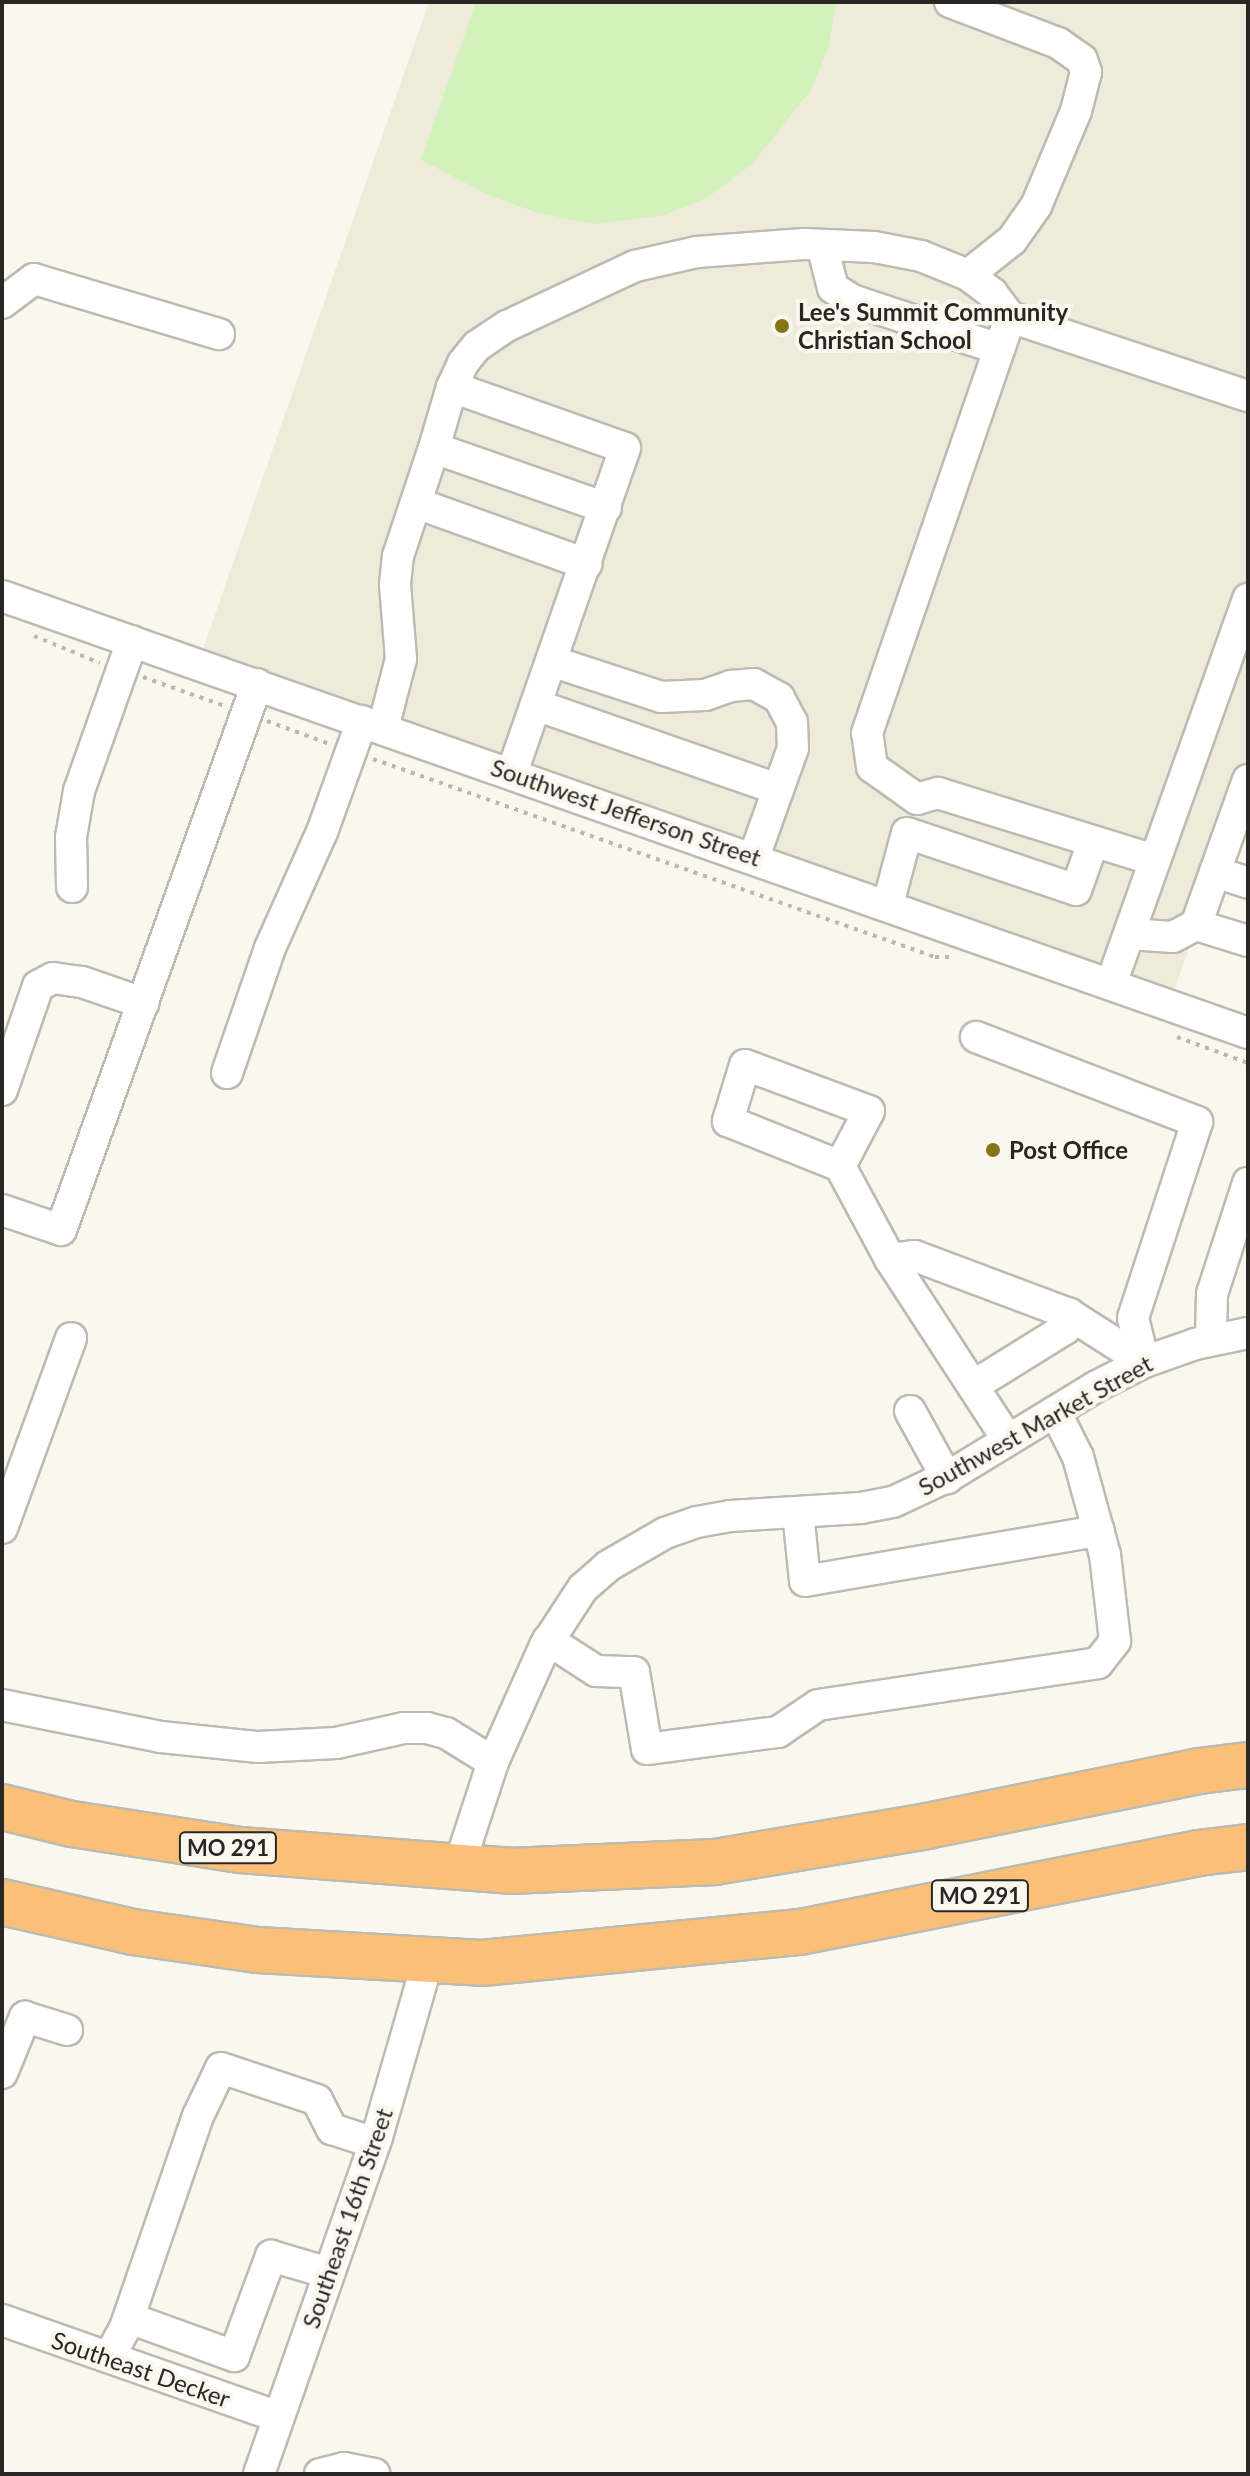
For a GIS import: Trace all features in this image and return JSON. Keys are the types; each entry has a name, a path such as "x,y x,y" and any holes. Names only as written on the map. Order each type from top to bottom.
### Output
{"highway":[{"name":"MO 291","path":"2,1807 72,1824 240,1850 510,1871 715,1862 927,1826 1199,1771 1248,1765"},
{"name":"MO 291","path":"2,1902 133,1932 258,1950 482,1963 800,1932 1198,1853 1248,1847"}],"street":[{"path":"950,2 1058,43 1082,60 1086,72 1076,111 1036,206 1012,240 968,275"},
{"path":"822,245 833,288 852,300 999,349"},
{"path":"227,1073 270,948 322,832 351,751 372,724 401,659 395,584 398,556 452,387 463,363 477,346 507,326 635,266 697,252 822,245 874,247 921,256 968,275 992,293 1010,317 1248,396"},
{"path":"2,303 34,279 219,334"},
{"path":"917,799 872,767 867,733 1010,317"},
{"path":"452,387 625,448 512,772"},
{"path":"434,448 606,508"},
{"path":"416,503 586,564"},
{"name":"Southwest Jefferson Street","path":"2,596 512,772 1248,1033"},
{"path":"1111,984 1248,599"},
{"path":"72,887 71,837 79,791 132,641"},
{"path":"551,661 661,697 705,695 731,686 754,684 779,698 792,722 793,748 754,857"},
{"path":"2,1210 61,1230 257,684"},
{"path":"536,705 777,789"},
{"path":"1129,934 1173,937 1196,925 1248,780"},
{"path":"917,799 938,793 1155,860"},
{"path":"888,904 917,799"},
{"path":"907,833 1076,890 1093,842"},
{"path":"1215,872 1248,883"},
{"path":"1196,925 1248,941"},
{"path":"2,1090 38,986 53,978 82,982 143,1003"},
{"path":"976,1037 1197,1122 1133,1318 1144,1362"},
{"path":"840,1166 890,1259 1008,1440"},
{"path":"1211,1340 1212,1294 1248,1183"},
{"path":"890,1259 915,1256 1069,1314 1144,1362"},
{"path":"973,1386 1065,1329 1069,1314"},
{"name":"Southwest Market Street","path":"493,1762 548,1640 583,1588 633,1549 697,1522 730,1516 861,1508 893,1502 947,1478 1055,1411 1144,1362 1211,1340 1248,1333"},
{"path":"2,1528 71,1338"},
{"path":"910,1411 947,1478"},
{"path":"548,1640 596,1671 634,1672 647,1749 778,1732 818,1705 1098,1663 1115,1641 1105,1555 1078,1457 1055,1411"},
{"path":"798,1512 805,1581 1099,1531"},
{"path":"2,1705 161,1737 258,1747 336,1743 404,1728 427,1728 446,1733 493,1762 458,1869"},
{"name":"Southeast 16th Street","path":"261,2474 375,2143 428,1960"},
{"path":"2,2073 25,2017 67,2030"},
{"path":"109,2357 129,2318 198,2116 221,2068 317,2100 332,2129 375,2143"},
{"path":"129,2318 234,2356 271,2256 329,2273"},
{"name":"Southeast Decker","path":"2,2320 279,2417"},
{"path":"320,2474 344,2468 374,2474"}],"path":[{"path":"29,635 935,957 950,957"},
{"path":"1174,1036 1248,1063"}],"shaded area":[{"name":"Lee's Summit Community Christian School","path":"429,2 1248,2 1248,782 1169,1005 203,649"}],"green space":[{"path":"476,2 836,2 829,46 811,90 752,164 708,197 665,215 594,224 538,213 493,197 421,160"}],"place":[{"name":"Lee's Summit Community Christian School","path":"782,326"},
{"name":"Post Office","path":"993,1150"}]}
